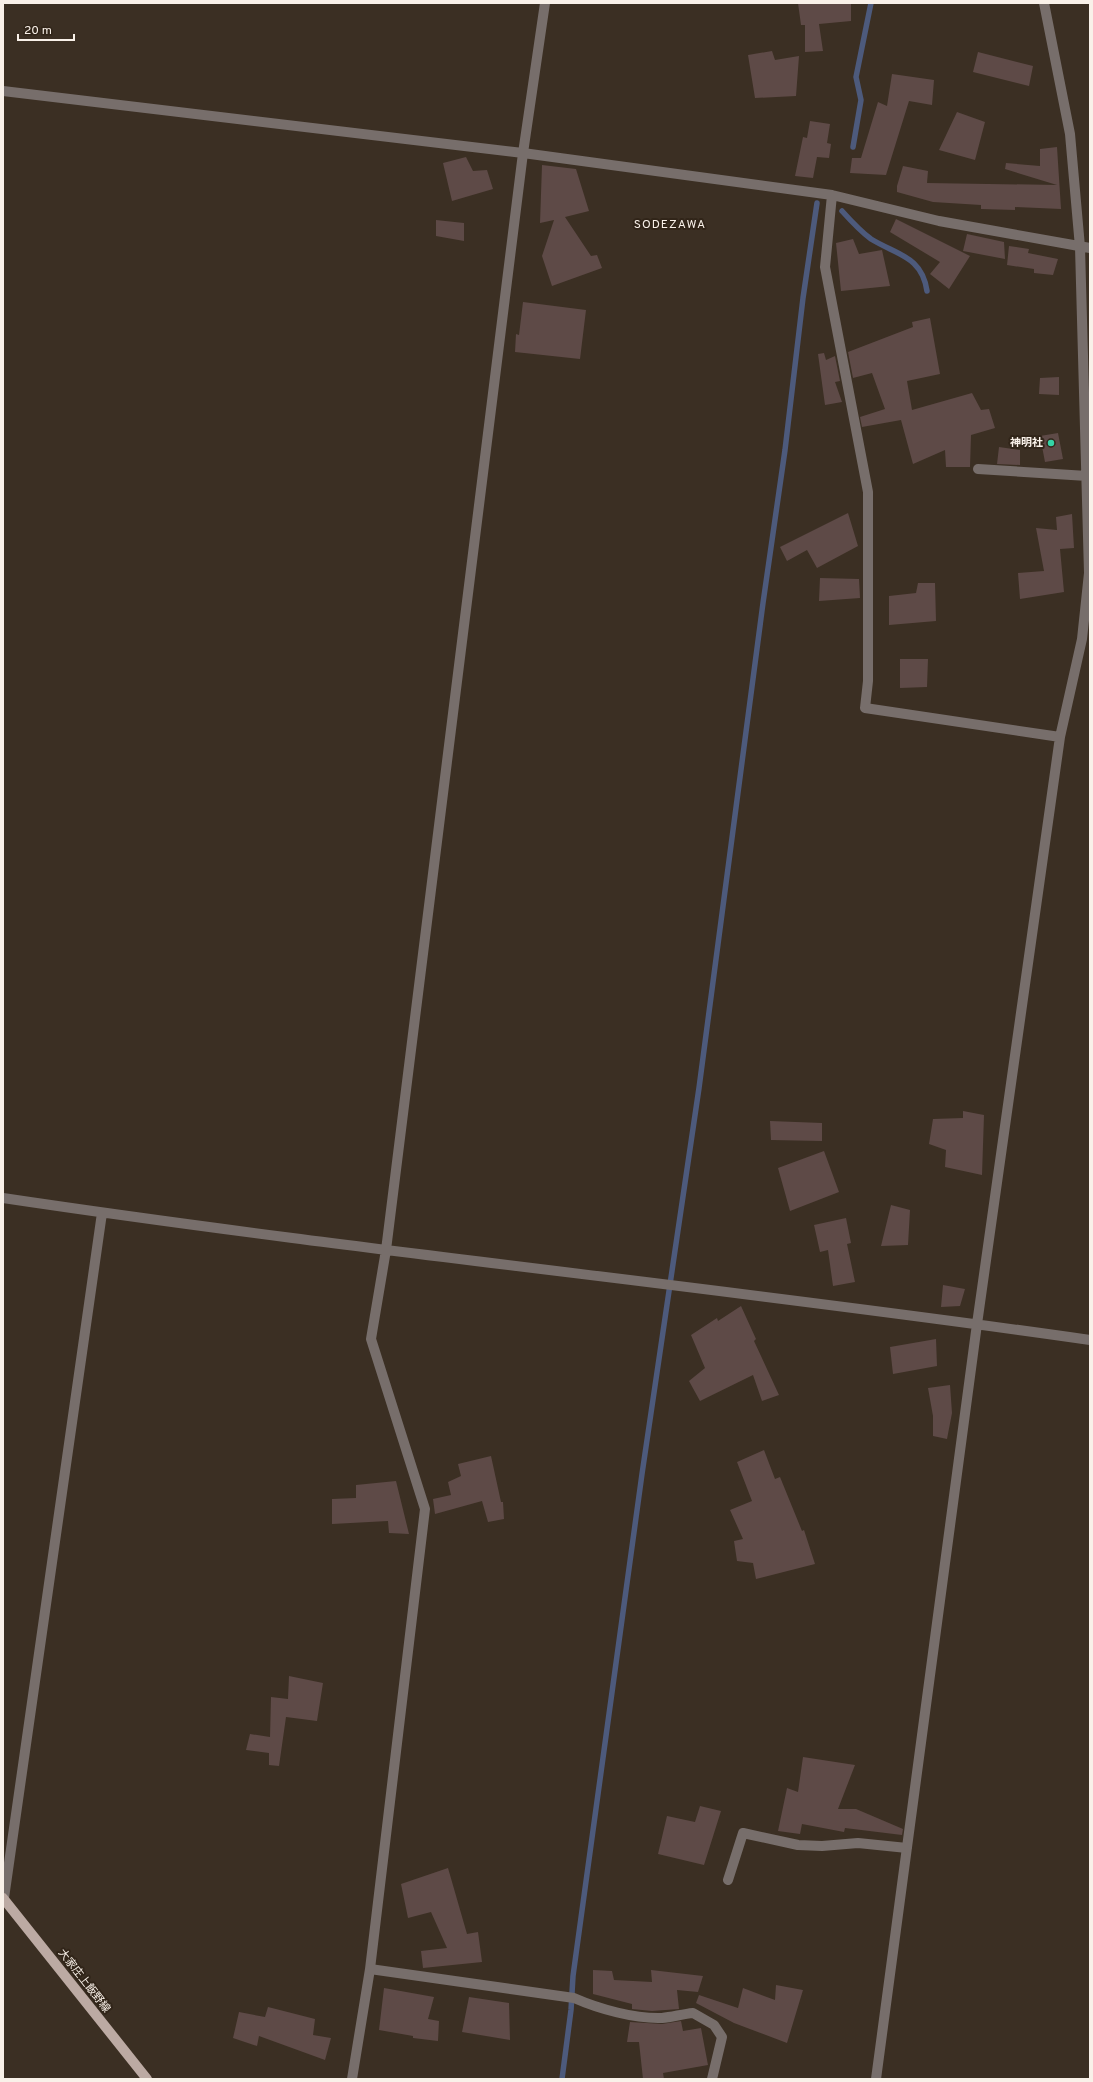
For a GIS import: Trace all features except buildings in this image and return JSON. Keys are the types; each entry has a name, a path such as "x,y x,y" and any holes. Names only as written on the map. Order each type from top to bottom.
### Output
{"main road":[{"name":"大家庄上飯野線","path":"3,1898 147,2079"}],"street":[{"path":"352,2079 370,1969 425,1509 371,1339 386,1250 523,153 545,3"},
{"path":"876,2079 978,1324 1060,738 1082,639 1089,573 1085,247 1070,134 1044,3"},
{"path":"3,91 523,153 832,195 940,221 1085,247"},
{"path":"832,195 825,267 868,492 868,681 865,708 1060,738"},
{"path":"978,469 1087,476"},
{"path":"3,1198 102,1213 978,1324 1090,1340"},
{"path":"3,1898 102,1213"},
{"path":"728,1880 743,1833 798,1845 822,1846 858,1842 907,1848"},
{"path":"370,1969 574,1998 595,2008 632,2015 662,2018 693,2013 714,2025 722,2036 712,2079"}],"waterway":[{"path":"853,147 861,100 856,77 871,3"},
{"path":"562,2079 571,2010 573,1976 642,1474 699,1088 763,603 785,450 803,298 817,203"},
{"path":"842,211 871,239 899,253 914,263 920,270 927,291"}],"place":[{"name":"神明社","path":"1051,443"}],"district":[{"name":"SODEZAWA","path":"670,225"}]}
